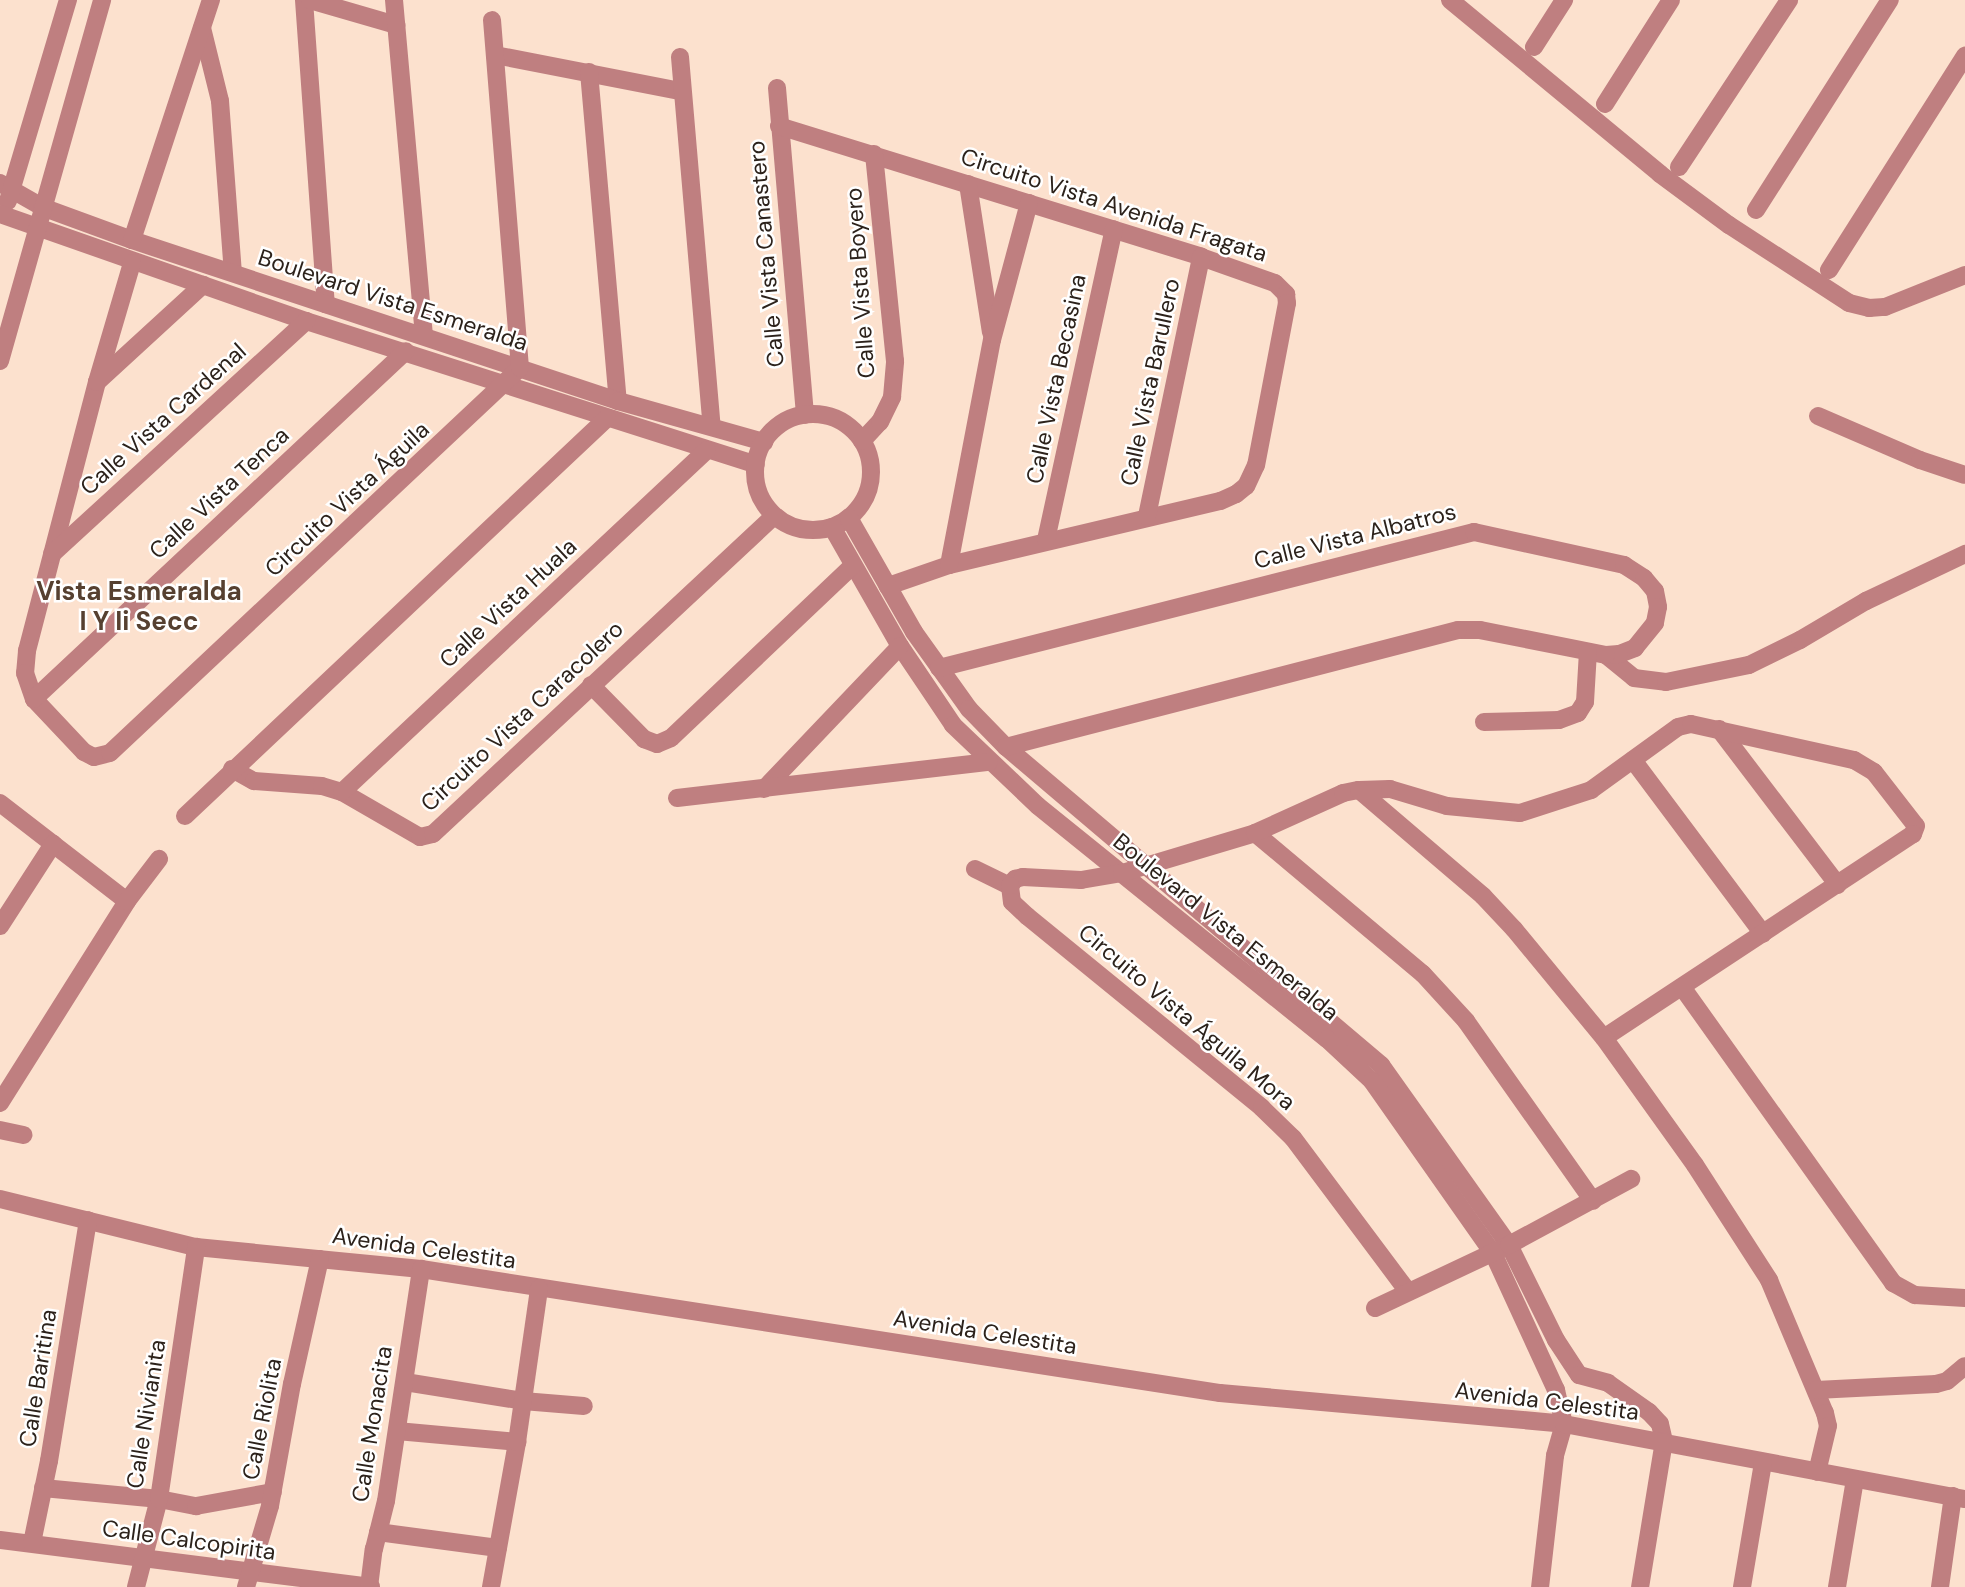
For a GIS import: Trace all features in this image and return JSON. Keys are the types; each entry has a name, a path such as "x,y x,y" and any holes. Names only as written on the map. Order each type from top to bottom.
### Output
{"street":[{"path":"1,220 6,187 68,0"},
{"path":"0,361 35,228 102,0"},
{"path":"132,240 211,0"},
{"path":"304,0 326,304"},
{"path":"310,0 396,25"},
{"path":"394,0 424,335"},
{"path":"1450,0 1660,174 1729,225 1849,303 1869,308 1885,307 1965,275"},
{"path":"1534,47 1564,0"},
{"path":"1605,104 1671,0"},
{"path":"1679,167 1789,0"},
{"path":"1756,210 1890,0"},
{"path":"492,20 520,368"},
{"path":"202,28 220,102 233,273"},
{"path":"495,55 681,91"},
{"path":"1829,270 1965,55"},
{"path":"680,57 712,427"},
{"path":"589,72 618,401"},
{"name":"Calle Vista Canastero","path":"777,88 805,415"},
{"name":"Circuito Vista Avenida Fragata","path":"779,126 1201,257 1275,283 1286,294 1287,303 1256,465 1246,486 1236,494 949,565 888,586"},
{"name":"Calle Vista Boyero","path":"862,441 880,422 892,397 895,361 874,154"},
{"path":"968,184 992,340"},
{"name":"Boulevard Vista Esmeralda","path":"6,187 42,207 132,240 618,401 764,442"},
{"path":"949,565 992,340 1029,203"},
{"name":"Boulevard Vista Esmeralda","path":"1,220 35,228 306,321 756,465"},
{"name":"Calle Vista Becasina","path":"1046,540 1114,229"},
{"name":"Calle Vista Barullero","path":"1147,516 1201,257"},
{"name":"Circuito Vista Águila","path":"132,262 52,554 27,651 25,673 34,699 84,752 94,757 110,753 520,368"},
{"path":"97,382 203,285"},
{"name":"Calle Vista Cardenal","path":"52,554 306,321"},
{"name":"Calle Vista Tenca","path":"34,699 406,351"},
{"path":"805,415 838,420 862,441 870,464 869,488 858,509 849,517 832,527 813,530 794,527 774,516 760,495 756,465 764,442 789,420 805,415"},
{"path":"1818,416 1920,460 1965,475"},
{"path":"185,816 607,418"},
{"name":"Calle Vista Huala","path":"342,792 707,450"},
{"name":"Circuito Vista Caracolero","path":"232,769 254,781 322,786 342,792 420,837 433,834 774,516"},
{"name":"Boulevard Vista Esmeralda","path":"849,517 888,586 968,709 1006,747 1150,866 1381,1065 1509,1245 1556,1340 1579,1374"},
{"name":"Boulevard Vista Esmeralda","path":"832,527 900,646 953,725 989,762 1327,1039 1372,1082 1493,1253 1556,1391 1564,1424"},
{"name":"Calle Vista Albatros","path":"939,668 1474,532 1624,565 1644,578 1655,592 1658,607 1655,623 1635,648 1597,654"},
{"path":"1006,747 1458,630 1480,630 1597,654 1634,678 1666,682 1749,665 1800,640 1866,601 1965,554"},
{"path":"591,685 644,739 657,744 671,738 853,565"},
{"path":"764,789 900,646"},
{"path":"1484,722 1559,720 1578,713 1585,702 1597,654"},
{"path":"975,869 1010,886 1015,879 1023,877 1081,880 1122,873 1255,833 1343,793 1359,790 1390,789 1447,806 1520,813 1591,790 1678,727 1691,724 1865,765 1916,826 1913,834 1604,1038"},
{"path":"1719,729 1838,885"},
{"path":"1633,760 1763,934"},
{"path":"677,798 989,762"},
{"path":"1359,790 1483,896 1514,929 1604,1038 1695,1165 1769,1280 1816,1390 1828,1426 1817,1472"},
{"path":"0,803 127,901"},
{"path":"1255,833 1423,974 1466,1021 1593,1201"},
{"path":"0,926 53,844"},
{"path":"0,1103 127,901 159,859"},
{"name":"Circuito Vista Águila Mora","path":"1010,886 1012,902 1027,916 1262,1108 1293,1138 1408,1292"},
{"path":"1682,987 1893,1283 1915,1295 1965,1298"},
{"path":"0,1130 23,1135"},
{"path":"1375,1308 1509,1245 1631,1179"},
{"name":"Avenida Celestita","path":"0,1199 196,1247 421,1269 1220,1393 1564,1424 1959,1497"},
{"name":"Calle Baritina","path":"32,1543 88,1220"},
{"name":"Calle Nivianita","path":"136,1587 159,1499 196,1247"},
{"name":"Calle Riolita","path":"248,1581 273,1492 292,1384 320,1259"},
{"name":"Calle Monacita","path":"370,1587 421,1269"},
{"path":"491,1587 517,1442 539,1289"},
{"path":"1816,1390 1936,1384 1947,1381 1965,1366"},
{"path":"1556,1391 1579,1374 1608,1383 1649,1412 1660,1424 1664,1441 1640,1587"},
{"path":"405,1382 523,1401 584,1406"},
{"path":"1540,1587 1555,1456 1564,1424"},
{"path":"397,1431 517,1442"},
{"path":"1742,1587 1763,1462"},
{"path":"1837,1587 1855,1479"},
{"path":"43,1488 159,1499 196,1506 273,1492"},
{"path":"1940,1587 1959,1497"},
{"path":"378,1532 498,1548"},
{"name":"Calle Calcopirita","path":"0,1540 145,1559 248,1581 370,1587"}],"district":[{"name":"Vista Esmeralda I Y Ii Secc","path":"139,607"}]}
